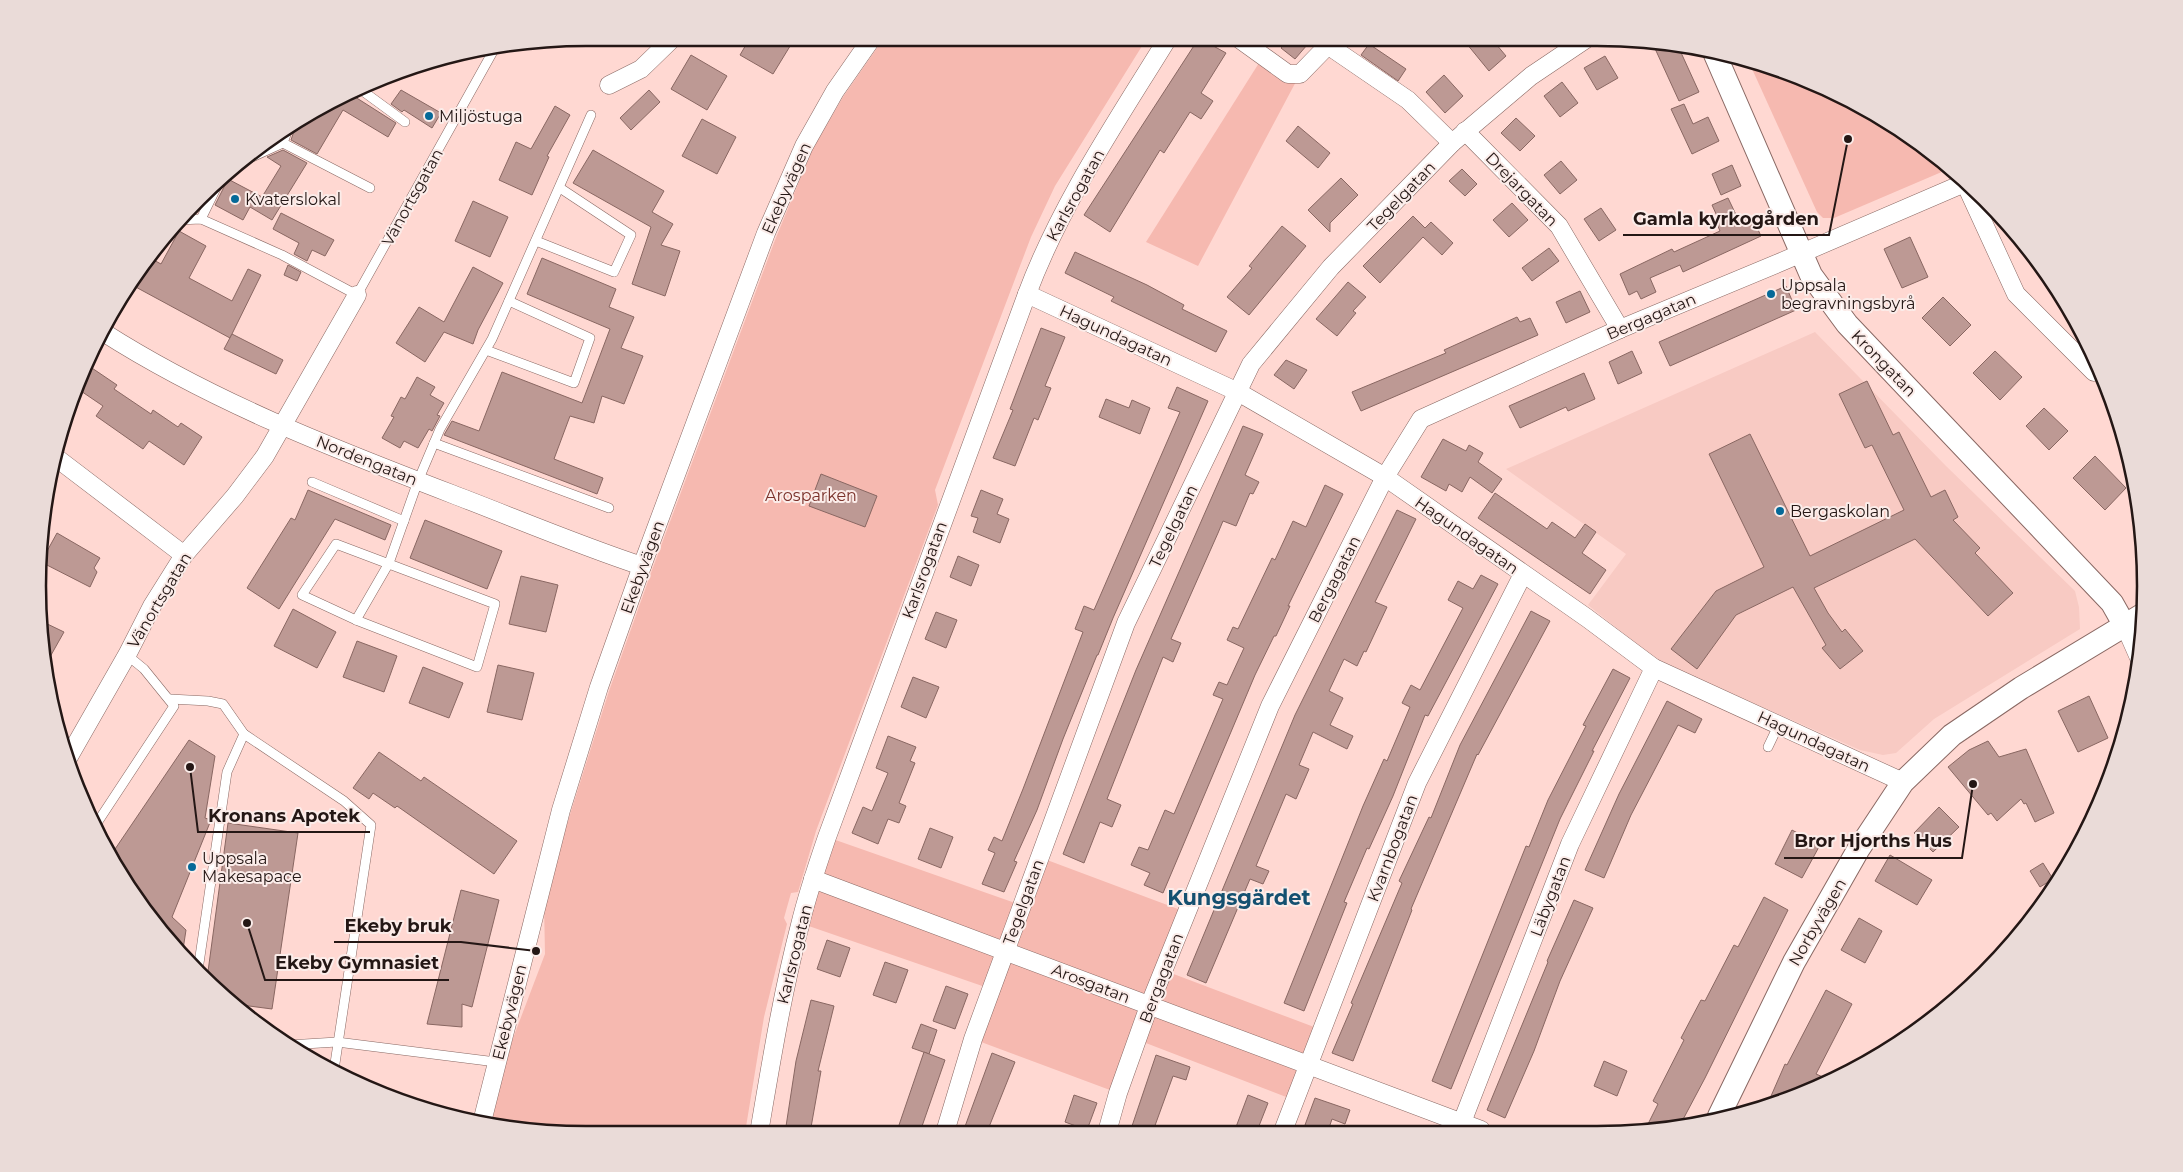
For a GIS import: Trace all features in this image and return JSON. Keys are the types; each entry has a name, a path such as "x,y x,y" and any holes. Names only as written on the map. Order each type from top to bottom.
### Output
{"street":[{"path":"609,85 641,69 665,46"},
{"name":"Ekebyvägen","path":"484,1115 561,810 600,687 642,566 766,233 804,146 835,91 866,46"},
{"name":"Karlsrogatan","path":"760,1126 778,1019 800,924 813,879 1027,294 1042,255 1071,198 1163,46"},
{"path":"1250,46 1288,74 1300,74 1328,46"},
{"path":"1337,46 1408,100 1452,144"},
{"name":"Tegelgatan","path":"947,1126 973,1039 1126,623 1251,364 1331,268 1465,131 1531,76 1576,46"},
{"name":"Krongatan","path":"1718,61 1811,275 1847,324 2112,603 2133,620"},
{"name":"Drejargatan","path":"1465,131 1559,226 1620,329"},
{"name":"Bergagatan","path":"1109,1126 1118,1092 1149,1006 1270,706 1385,477 1421,419 1620,329 1802,254 1959,186"},
{"path":"1973,198 2016,294 2092,370"},
{"name":"Hagundagatan","path":"1027,294 1238,392 1385,477 1587,618 1654,668 1902,782"},
{"name":"Vänortsgatan","path":"72,751 127,655 152,606 184,555 235,496 265,456 358,295"},
{"name":"Nordengatan","path":"109,335 203,389 284,426 418,481 642,566"},
{"path":"61,462 184,555"},
{"name":"Kvarnbogatan","path":"1285,1126 1417,783 1523,574"},
{"name":"Norbyvägen","path":"1722,1111 1794,962 1858,850 1902,782 1952,735 2021,688 2133,620"},
{"name":"Läbygatan","path":"1460,1126 1570,844 1654,668"},
{"name":"Arosgatan","path":"813,879 1307,1066 1457,1126"}],"lane":[{"name":"Vänortsgatan","path":"358,295 491,55"},
{"path":"366,93 405,122"},
{"path":"356,620 389,563 418,481 440,429 486,350 592,115"},
{"path":"267,151 284,143 286,137"},
{"path":"284,143 370,188"},
{"path":"536,241 614,272 631,235 560,188"},
{"path":"201,219 212,197"},
{"path":"190,219 201,219 282,255 358,295"},
{"path":"486,350 574,383 590,338 509,301"},
{"path":"434,443 609,508"},
{"path":"312,482 404,521"},
{"path":"336,544 389,563 495,604 477,667 356,620 302,595 336,544"},
{"path":"99,819 174,706 144,669 127,655"},
{"path":"170,699 208,701 223,704 244,734 344,801 371,825 335,1063"},
{"path":"1768,747 1779,724"},
{"path":"199,963 227,772 244,734"},
{"path":"301,1044 337,1042 496,1062"}],"shaded area":[{"name":"Bergaskolan","path":"1815,332 1946,466 2075,591 2079,607 2080,629 1934,719 1896,753 1883,755 1860,750 1658,661 1588,605 1626,554 1506,469"}],"green space":[{"name":"Arosparken","path":"878,46 1142,46 1055,186 1031,237 935,490 938,505 816,831 798,892 791,893 784,918 787,924 764,1017 746,1126 551,1125 491,1117 504,1062 545,954 544,904 609,691 775,240 812,150 843,97"},
{"path":"1264,55 1300,74 1198,266 1146,242"},
{"path":"1752,70 1804,87 1836,102 1897,137 1943,172 1834,218 1823,218 1817,212"},
{"path":"827,837 1021,905 1039,857 1186,912 1163,970 1322,1030 1294,1100 1138,1040 1118,1093 973,1039 991,989 800,923"}],"building":[{"path":"745,46 790,46 773,74 740,55"},
{"path":"1194,46 1213,46 1226,53 1201,93 1213,101 1201,119 1190,112 1164,153 1160,150 1110,232 1084,215"},
{"path":"1283,46 1306,46 1295,59 1281,48"},
{"path":"1368,46 1372,46 1406,69 1398,81 1361,55"},
{"path":"1469,46 1498,46 1506,56 1489,71"},
{"path":"1656,50 1681,53 1699,92 1679,101"},
{"path":"691,55 727,76 707,110 671,89"},
{"path":"1605,56 1618,78 1597,90 1584,68"},
{"path":"1444,75 1463,96 1445,113 1426,92"},
{"path":"1562,82 1578,103 1560,117 1544,96"},
{"path":"401,90 441,113 432,128 391,104"},
{"path":"649,90 660,102 631,130 620,118"},
{"path":"356,98 396,123 388,137 343,110 317,154 291,140 294,132"},
{"path":"1684,104 1693,124 1708,117 1719,141 1692,154 1671,109"},
{"path":"555,106 570,115 547,156 549,157 532,195 499,180 516,142 531,149"},
{"path":"1516,118 1535,136 1520,151 1501,133"},
{"path":"702,119 736,137 717,174 682,156"},
{"path":"1298,126 1330,153 1318,168 1286,141"},
{"path":"283,150 307,163 272,220 250,207 243,220 215,205 225,185 230,180 262,197 281,166 267,157"},
{"path":"593,150 664,191 652,212 673,224 661,245 680,251 665,296 632,284 651,227 573,183"},
{"path":"1561,161 1577,180 1560,194 1544,175"},
{"path":"1732,165 1741,186 1721,195 1712,174"},
{"path":"1462,169 1477,184 1465,196 1449,181"},
{"path":"1341,178 1358,195 1330,223 1330,232 1308,210"},
{"path":"1728,198 1740,223 1752,217 1761,236 1683,272 1680,265 1650,278 1656,292 1641,299 1637,291 1629,295 1620,274 1672,249 1674,252 1720,231 1714,217 1717,216 1712,205"},
{"path":"473,201 508,217 490,257 455,241"},
{"path":"1512,203 1528,220 1509,237 1493,220"},
{"path":"1601,208 1616,230 1599,241 1584,219"},
{"path":"281,213 334,240 325,256 312,250 307,261 294,254 299,243 273,229"},
{"path":"1413,216 1425,228 1431,222 1453,243 1442,255 1423,237 1380,283 1363,266"},
{"path":"1282,226 1306,246 1249,315 1227,297 1252,268 1249,266"},
{"path":"179,231 206,246 189,278 232,301 248,269 261,275 230,338 136,287 155,261 161,264"},
{"path":"1910,237 1928,277 1902,288 1884,249"},
{"path":"1549,248 1559,261 1532,281 1522,268"},
{"path":"1075,252 1147,285 1184,305 1182,309 1227,331 1216,352 1111,301 1114,297 1065,273"},
{"path":"542,258 616,289 609,307 634,317 621,348 643,356 624,404 602,396 594,423 570,416 554,459 603,478 597,494 444,435 452,421 479,431 502,372 582,403 610,329 527,294"},
{"path":"288,265 301,272 297,281 284,275"},
{"path":"473,267 503,283 478,330 473,344 444,332 425,362 396,343 419,307 444,322"},
{"path":"1348,282 1366,297 1353,311 1356,313 1337,336 1316,319"},
{"path":"1786,286 1796,310 1670,366 1659,342"},
{"path":"1580,291 1590,312 1566,323 1556,302"},
{"path":"1943,297 1971,325 1950,346 1922,318"},
{"path":"1517,317 1520,322 1530,318 1538,335 1361,411 1352,392 1446,353 1444,350"},
{"path":"1041,328 1065,337 1045,386 1051,388 1038,420 1034,418 1015,466 993,458 1013,410 1010,409"},
{"path":"232,334 283,360 276,374 224,349"},
{"path":"1632,351 1642,373 1618,384 1609,362"},
{"path":"1995,351 2022,377 2000,400 1973,373"},
{"path":"1286,360 1307,370 1294,389 1274,375"},
{"path":"92,368 117,385 114,389 151,414 153,410 178,427 181,423 202,437 184,465 149,441 143,449 96,416 103,406 82,392"},
{"path":"1584,373 1595,399 1568,411 1566,407 1520,428 1509,406"},
{"path":"417,377 435,387 430,395 444,403 437,415 440,416 432,431 429,429 418,448 404,441 400,448 382,438 394,417 391,416 401,397 405,399"},
{"path":"1867,381 1893,435 1899,432 1931,497 1945,490 1958,517 1953,520 1980,548 1975,553 2013,593 1988,616 1915,539 1814,588 1828,613 1842,632 1845,629 1863,651 1840,669 1822,648 1826,645 1793,587 1736,615 1697,669 1671,649 1716,591 1764,567 1709,454 1750,434 1810,556 1904,510 1872,445 1865,448 1839,394"},
{"path":"1177,387 1208,401 1097,655 1037,810 1014,861 1017,862 1004,892 982,884 995,853 988,850 994,837 1002,841 1083,632 1075,629 1084,606 1094,610 1180,412 1168,408"},
{"path":"1106,399 1129,408 1132,400 1150,408 1140,434 1099,417"},
{"path":"2044,408 2068,431 2049,450 2026,426"},
{"path":"1243,426 1263,434 1245,475 1259,482 1253,494 1250,493 1236,526 1223,521 1171,639 1181,643 1173,662 1163,657 1107,799 1121,805 1112,827 1100,822 1084,863 1063,854 1136,670"},
{"path":"1443,439 1466,451 1469,445 1483,453 1478,462 1502,479 1492,493 1470,477 1462,492 1449,484 1446,491 1421,477"},
{"path":"2095,456 2126,488 2105,510 2073,478"},
{"path":"821,474 877,496 865,527 809,506"},
{"path":"1325,485 1343,494 1288,606 1290,606 1276,636 1274,636 1255,675 1163,893 1144,885 1150,873 1131,865 1139,847 1148,850 1165,810 1174,814 1223,699 1213,695 1219,682 1227,685 1244,648 1227,640 1233,627 1238,629 1272,558 1275,560 1293,521 1306,527"},
{"path":"308,490 391,525 385,540 335,519 279,609 247,588 291,518 295,520"},
{"path":"981,490 1003,499 997,514 1009,519 1000,543 973,532 978,518 971,516"},
{"path":"1495,493 1547,529 1552,522 1575,538 1585,524 1596,532 1582,553 1606,570 1590,594 1478,518"},
{"path":"1397,510 1416,519 1375,602 1387,607 1366,652 1364,651 1357,666 1344,659 1329,691 1343,698 1330,725 1353,736 1347,749 1313,732 1299,765 1309,769 1296,799 1286,794 1256,866 1269,871 1263,884 1250,879 1206,983 1187,975 1295,715"},
{"path":"425,520 502,551 487,589 410,558"},
{"path":"57,533 100,558 94,568 97,572 90,587 47,565 47,551"},
{"path":"958,556 979,565 971,586 950,577"},
{"path":"1481,575 1498,584 1428,716 1425,715 1393,796 1369,849 1367,848 1344,902 1347,903 1304,1011 1284,1003 1363,806 1384,759 1387,761 1410,707 1402,703 1411,685 1420,690 1463,608 1448,600 1458,581 1473,589"},
{"path":"521,576 558,585 546,632 509,624"},
{"path":"293,609 336,632 317,668 274,646"},
{"path":"1531,611 1550,621 1477,754 1411,909 1353,1061 1332,1053 1402,883 1399,881 1429,817 1431,818 1460,745"},
{"path":"936,612 957,620 946,648 925,639"},
{"path":"47,624 64,632 51,655"},
{"path":"357,641 397,656 384,692 343,677"},
{"path":"498,665 534,673 522,720 487,712"},
{"path":"423,667 463,683 449,718 409,703"},
{"path":"1613,669 1630,678 1592,751 1594,751 1560,819 1451,1089 1432,1081 1526,846 1529,847 1548,800 1586,726 1583,725"},
{"path":"913,677 939,687 926,718 901,707"},
{"path":"2089,696 2108,738 2078,752 2058,711"},
{"path":"1667,701 1702,719 1695,733 1678,725 1631,815 1604,878 1585,870 1619,794"},
{"path":"888,736 916,747 910,761 915,763 899,803 906,806 899,823 888,819 878,844 852,833 863,807 872,811 888,773 876,768"},
{"path":"189,740 215,756 205,818 211,820 172,917 186,930 184,946 137,886 115,849"},
{"path":"1988,741 1999,757 2026,749 2054,813 2035,822 2026,803 2024,804 2021,799 1997,821 1991,813 1988,815 1948,767 1969,750"},
{"path":"379,752 421,781 424,777 517,841 494,874 397,806 395,808 373,793 369,799 353,788"},
{"path":"1939,807 1959,827 1933,852 1914,833"},
{"path":"228,823 298,833 272,1009 247,1006 208,972"},
{"path":"930,828 953,837 941,868 918,859"},
{"path":"1792,830 1820,845 1802,878 1775,864"},
{"path":"1890,855 1932,880 1917,905 1875,881"},
{"path":"2043,863 2052,877 2049,882 2040,887 2030,871"},
{"path":"461,890 499,900 472,1007 462,1004 462,1027 427,1024"},
{"path":"1764,897 1788,910 1684,1118 1648,1123 1658,1104 1653,1101 1684,1040 1681,1038 1701,1000 1705,1001 1734,945 1738,947"},
{"path":"1574,900 1593,908 1560,981 1534,1051 1505,1118 1487,1110 1547,961"},
{"path":"1859,918 1882,931 1865,963 1841,950"},
{"path":"827,940 850,948 840,977 817,969"},
{"path":"885,962 908,970 896,1003 873,995"},
{"path":"946,986 968,994 955,1029 933,1021"},
{"path":"1826,990 1852,1004 1816,1074 1822,1077 1771,1097 1785,1064 1787,1065"},
{"path":"811,1000 834,1006 818,1071 821,1071 811,1126 786,1126 796,1061"},
{"path":"921,1024 937,1030 929,1054 912,1048"},
{"path":"924,1052 945,1060 922,1126 899,1126"},
{"path":"992,1053 1015,1062 989,1126 965,1126"},
{"path":"1156,1055 1190,1067 1186,1080 1173,1076 1155,1126 1132,1126"},
{"path":"1604,1061 1627,1071 1617,1096 1594,1086"},
{"path":"1074,1095 1097,1103 1088,1126 1076,1126 1065,1122"},
{"path":"1248,1095 1268,1103 1259,1126 1236,1126"},
{"path":"1315,1098 1350,1110 1345,1124 1332,1119 1330,1126 1305,1125"}],"place":[{"name":"Miljöstuga","path":"429,116"},
{"name":"Gamla kyrkogården","path":"1848,139"},
{"name":"Kvaterslokal","path":"235,199"},
{"name":"Uppsala begravningsbyrå","path":"1771,294"},
{"name":"Bergaskolan","path":"1780,511"},
{"name":"Kronans Apotek","path":"190,767"},
{"name":"Bror Hjorths Hus","path":"1973,784"},
{"name":"Uppsala Makesapace","path":"192,867"},
{"name":"Ekeby Gymnasiet","path":"247,923"},
{"name":"Ekeby bruk","path":"536,951"}],"district":[{"name":"Kungsgärdet","path":"1239,898"}]}
